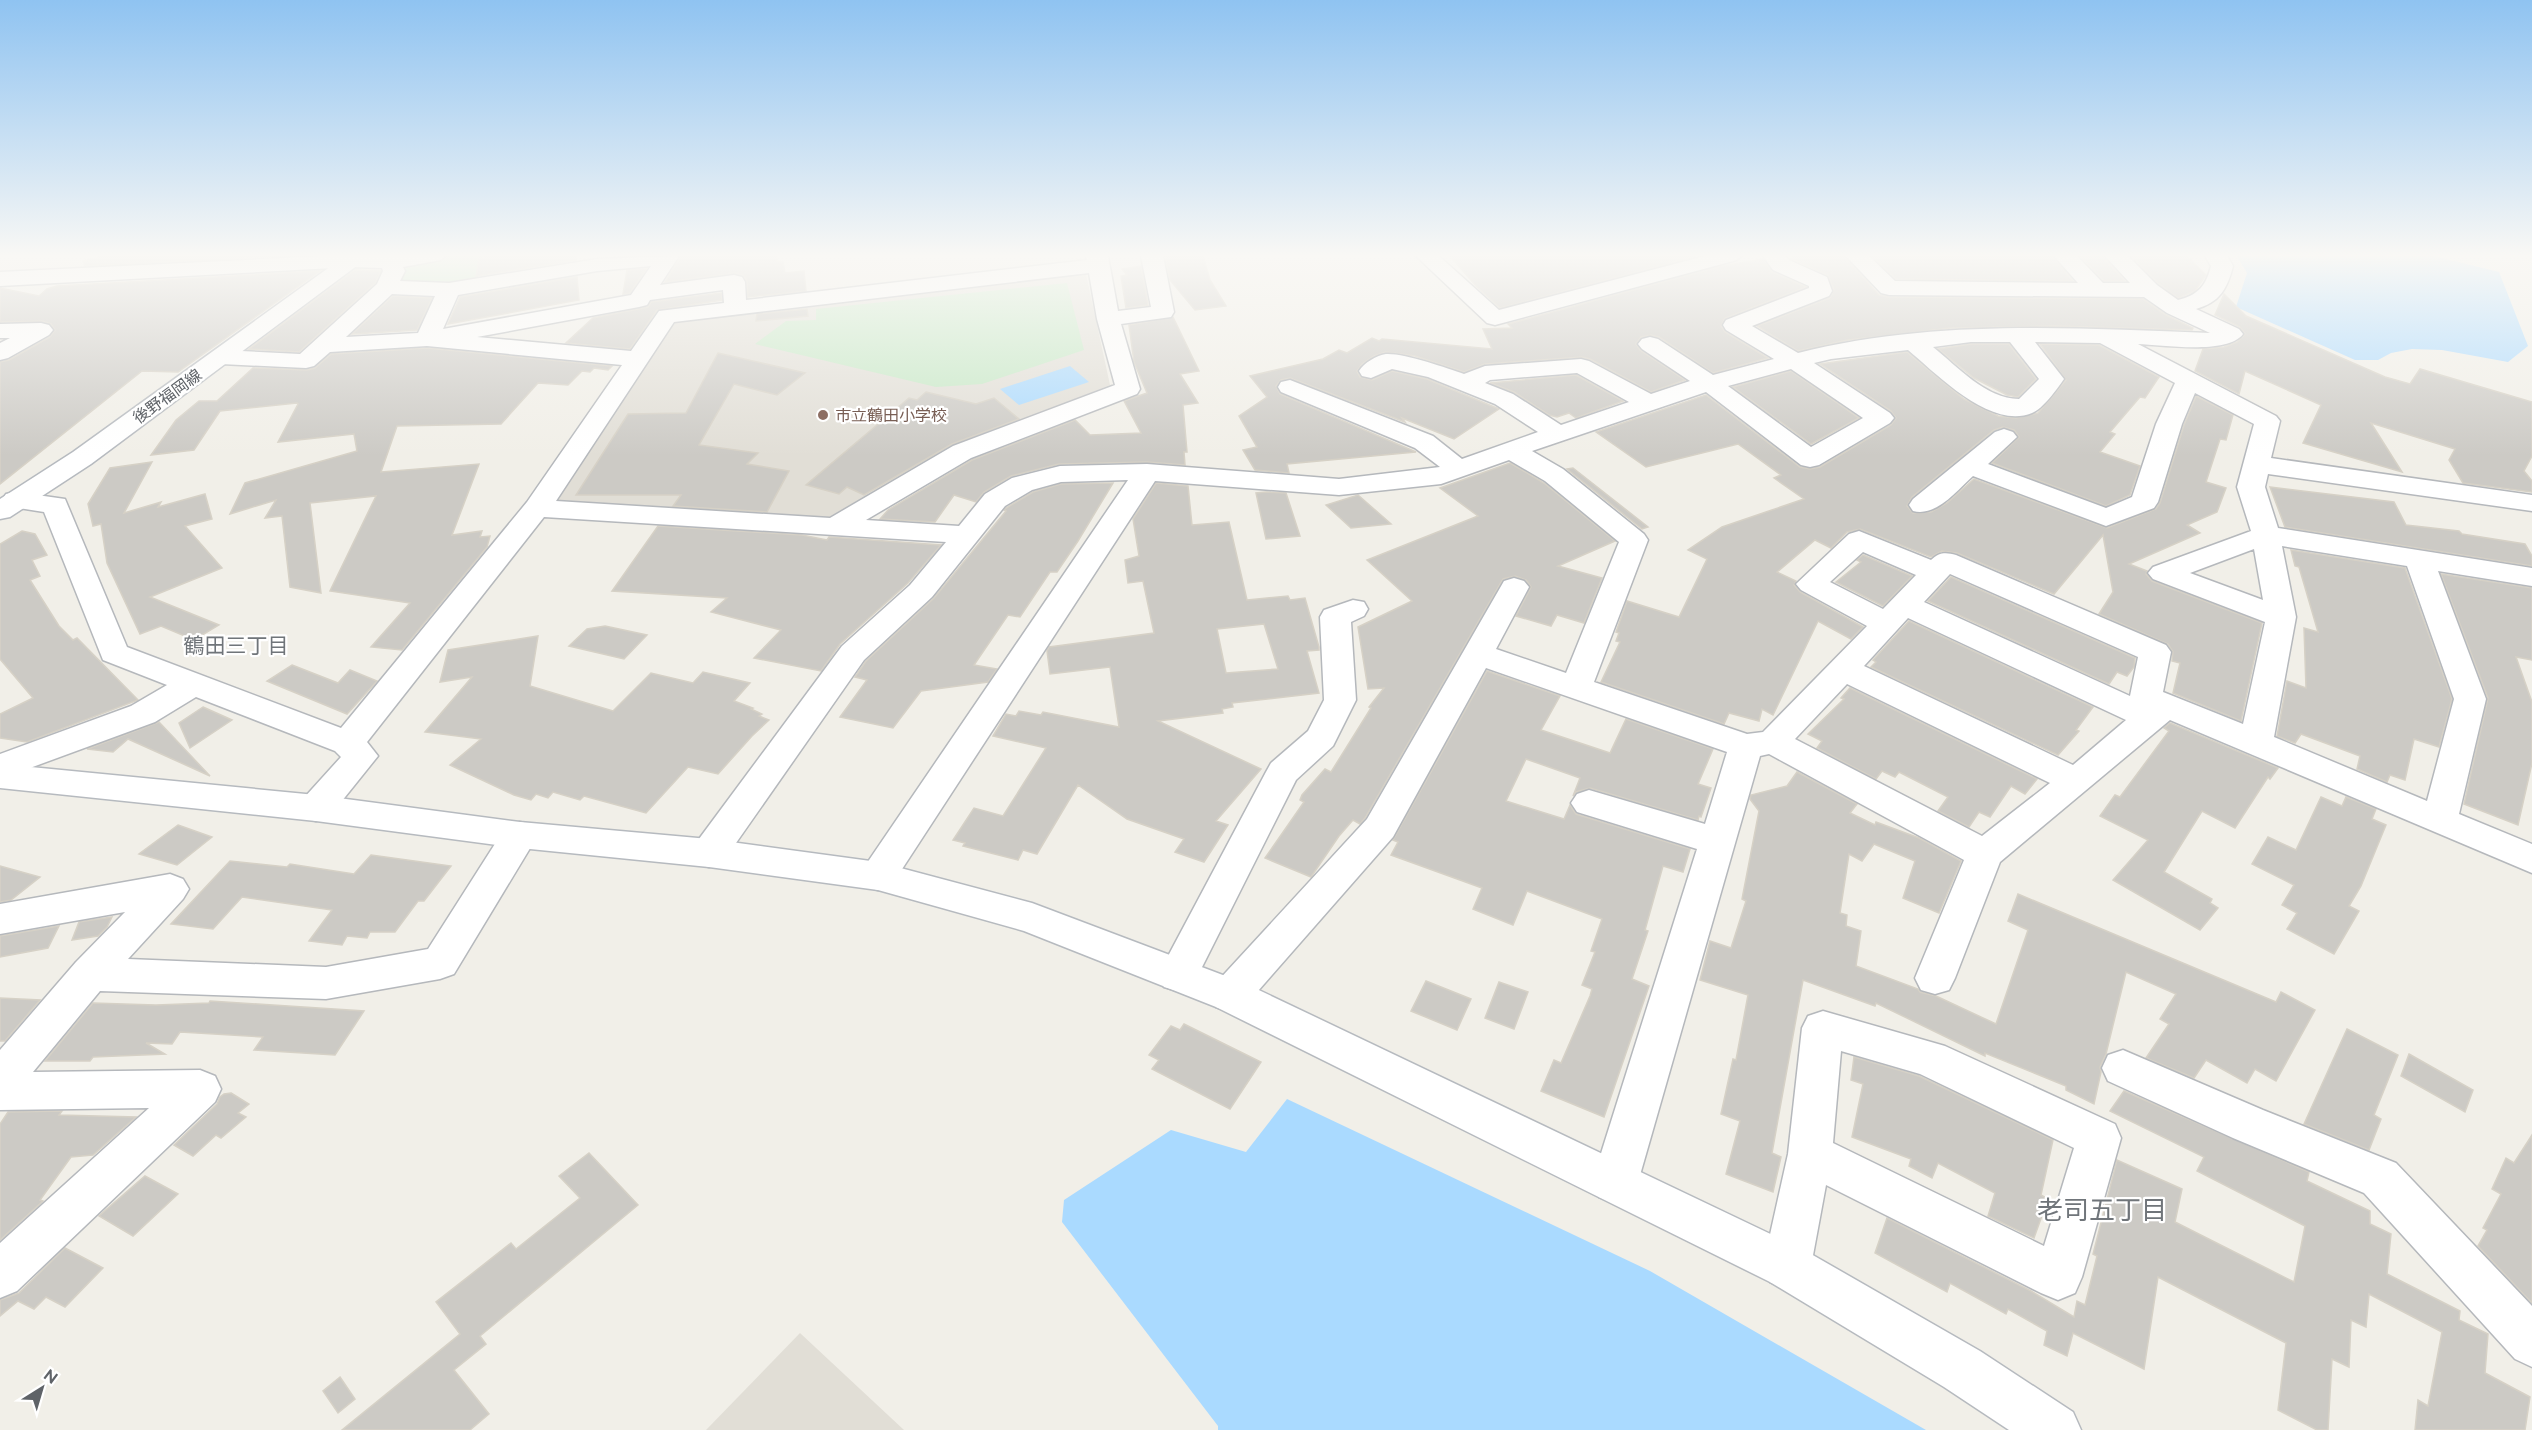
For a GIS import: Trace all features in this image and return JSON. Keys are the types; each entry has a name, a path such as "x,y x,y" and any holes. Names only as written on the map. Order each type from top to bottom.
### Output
{"street":[{"name":"後野福岡線","path":"8,506 82,458 268,323"},
{"path":"221,357 306,361 349,323"},
{"path":"427,339 434,323"},
{"path":"325,345 427,339 515,323"},
{"path":"347,743 537,508 662,323"},
{"path":"835,527 962,452 1128,388 1109,323"},
{"path":"1650,344 1709,383 1810,459 1881,418 1734,325 1740,323"},
{"path":"709,853 853,653 921,591 995,500 1022,484 1060,474 1147,472 1339,487 1441,476 1709,383 1831,352 1971,335 2217,340 2231,334 2207,323"},
{"path":"0,331 41,330 0,353"},
{"path":"1913,342 1976,394 2006,407 2026,407 2052,379 2017,336"},
{"path":"2104,336 2267,421 2251,487 2266,535 2281,617 2256,743"},
{"path":"427,339 638,359"},
{"path":"1371,371 1388,361 1436,372 1504,399 1558,434"},
{"path":"1466,383 1485,373 1581,366 1649,403"},
{"path":"1970,466 2106,518 2144,502 2169,424 2188,380"},
{"path":"1290,387 1424,442 1458,469"},
{"path":"1923,505 2004,437"},
{"path":"1511,450 1554,475 1634,540 1576,688"},
{"path":"2256,464 2532,503"},
{"path":"878,876 1147,472"},
{"path":"8,506 55,505 114,653 347,743 361,756 316,808"},
{"path":"537,508 966,535"},
{"path":"2281,617 2163,573 2266,535 2532,577"},
{"path":"1935,573 1859,540 1811,584 2158,712 2256,743 2532,859"},
{"path":"2419,559 2470,699 2440,820"},
{"path":"1615,1182 1718,841 1759,744 1844,669 1946,561 2155,652 2146,697 2158,712"},
{"path":"1230,995 1380,828 1514,587"},
{"path":"1178,975 1283,772 1321,738 1340,700 1335,617 1353,609"},
{"path":"1478,654 1576,688 1759,744 1985,854"},
{"path":"1844,669 2076,781"},
{"path":"0,767 143,714 193,684"},
{"path":"1935,978 1985,854 2158,712"},
{"path":"0,776 316,808 520,835 709,853 878,876 1032,918 1230,995 1787,1266 1962,1369 2055,1430"},
{"path":"1589,803 1718,841"},
{"path":"90,974 326,983 440,963 520,835"},
{"path":"0,919 170,889 90,974 0,1081"},
{"path":"1787,1266 1810,1154 1823,1028 1929,1059 2099,1138 2058,1277 1810,1154"},
{"path":"2122,1068 2248,1124 2380,1178 2532,1342"},
{"path":"0,1091 200,1089 0,1275"}],"shaded area":[{"name":"市立鶴田小学校","path":"673,323 1097,323 1110,385 960,445 832,518 554,501"},
{"path":"800,1333 904,1430 706,1430"}],"green space":[{"path":"784,323 1077,323 1084,350 982,384 936,387 755,344"}],"water":[{"path":"2271,323 2519,323 2528,346 2508,362 2442,350 2412,349 2391,353 2378,360 2355,360"},
{"path":"1070,366 1089,382 1019,405 1000,389"},
{"path":"1287,1099 1650,1271 1926,1430 1218,1430 1218,1426 1062,1222 1064,1200 1171,1130 1246,1152"}],"building":[{"path":"47,323 247,323 178,372 142,371 0,484 0,362 9,360 50,337 55,330"},
{"path":"284,323 331,323 299,352 249,349"},
{"path":"364,323 420,323 417,330 352,334"},
{"path":"588,323 648,323 630,349 566,343"},
{"path":"1176,323 1199,371 1180,374 1198,403 1183,405 1187,452 1184,452 1185,465 1147,462 1059,464 1011,476 984,492 976,502 954,495 935,522 880,519 888,510 972,460 1075,420 1090,435 1141,433 1124,401 1147,393 1134,362 1129,325"},
{"path":"1723,323 1721,326 1725,332 1768,358 1713,373 1659,337 1651,335 1641,337 1636,344 1640,350 1685,380 1651,392 1590,359 1582,357 1485,364 1464,372 1415,356 1386,352 1362,364 1357,371 1360,377 1372,380 1392,371 1427,379 1499,409 1454,439 1290,378 1281,380 1276,386 1280,394 1416,452 1287,464 1289,473 1255,470 1243,450 1257,447 1239,416 1267,397 1250,376 1323,359 1339,350 1347,353 1372,338 1379,341 1382,339 1492,349 1483,329 1512,328 1508,324"},
{"path":"1766,323 2182,323 2193,328 2192,330 2055,326 1951,328 1848,340 1798,351 1757,326"},
{"path":"2231,323 2261,323 2385,377 2410,384 2420,369 2532,402 2532,456 2524,471 2532,481 2532,492 2463,483 2449,460 2455,449 2371,423 2402,472 2303,443 2321,405 2245,371 2239,394 2195,371 2203,349 2224,347 2237,342 2245,334 2240,327"},
{"path":"1971,344 2009,344 2036,379 2018,397 2007,395 1974,378 1938,349"},
{"path":"2040,344 2099,345 2159,377 2145,398 2140,397 2110,432 2115,434 2100,452 2140,466 2130,495 2106,506 1992,463 2019,437 2014,430 2003,427 1994,430 1912,497 1907,506 1913,513 1931,512 1947,503 1974,479 2107,528 2156,509 2196,396 2233,415 2226,440 2220,439 2206,482 2226,488 2217,512 2187,525 2200,533 2129,564 2147,571 2146,574 2152,581 2262,623 2241,721 2173,693 2180,663 2172,661 2173,652 2168,644 2099,614 2113,592 2103,535 2054,594 1957,553 1942,551 1931,557 1860,529 1847,532 1831,548 1815,540 1777,572 1796,581 1794,585 1800,592 1863,627 1851,639 1818,621 1773,715 1762,709 1759,721 1729,713 1724,724 1601,682 1620,642 1616,641 1619,633 1616,632 1627,601 1679,617 1707,559 1688,550 1722,527 1804,499 1774,478 1781,475 1738,444 1646,467 1596,432 1706,395 1800,467 1810,469 1820,467 1891,425 1896,418 1891,411 1820,364 1907,352 1964,399 1998,416 2016,418 2038,413 2066,380"},
{"path":"427,348 612,366 608,370 594,368 590,372 582,371 568,385 538,383 501,424 397,426 381,472 479,464 452,535 482,531 480,537 490,536 487,547 402,650 371,647 410,603 330,591 376,496 310,503 321,593 290,587 282,516 265,518 276,500 230,514 245,483 357,451 354,434 278,442 297,403 220,411 194,450 151,455 176,420 199,401 217,401 253,368 307,370 315,368 331,354"},
{"path":"718,353 805,373 777,395 734,384 699,445 758,453 747,464 789,471 767,512 673,506 681,495 576,495 628,414 686,413"},
{"path":"1791,371 1859,418 1811,444 1733,387"},
{"path":"1576,375 1623,401 1576,418 1569,413 1557,417 1549,415 1514,392 1490,383"},
{"path":"926,392 976,404 994,398 1019,419 952,444 864,495 847,487 839,494 806,485 909,398 917,400"},
{"path":"152,462 124,513 161,502 158,507 205,494 212,519 185,526 222,568 150,597 219,625 194,640 161,626 140,634 107,563 101,524 93,526 88,504 110,468"},
{"path":"1510,463 1544,483 1615,541 1558,566 1602,578 1584,623 1557,615 1551,626 1516,616 1531,587 1526,580 1515,576 1503,579 1360,824 1353,820 1311,877 1265,858 1304,802 1300,800 1302,795 1325,769 1331,772 1371,708 1369,707 1384,688 1368,689 1358,627 1412,601 1367,560 1478,516 1440,488"},
{"path":"1573,468 1648,527 1642,529 1567,469"},
{"path":"1113,483 1057,572 1050,572 1020,617 1008,615 974,665 997,669 988,682 921,691 893,728 840,717 867,680 855,677 866,661 934,598 1006,511 1004,510 1006,508 1033,492 1061,484"},
{"path":"1156,483 1188,486 1192,525 1229,522 1247,600 1288,596 1290,600 1305,598 1319,647 1319,650 1307,651 1319,693 1232,703 1233,707 1222,709 1223,713 1158,721 1261,769 1216,821 1228,825 1204,862 1175,852 1184,839 1127,819 1078,785 1037,854 1023,850 1018,860 963,846 965,843 953,840 974,808 1003,816 1046,748 993,736 1006,714 1016,716 1019,711 1041,715 1043,712 1119,727 1110,667 1050,674 1047,651 1049,647 1154,633 1143,581 1128,583 1125,560 1139,556 1133,519","holes":["1264,624 1278,669 1226,673 1217,629"]},
{"path":"2270,487 2394,502 2406,525 2459,531 2462,534 2525,544 2532,556 2532,566 2285,527"},
{"path":"1256,493 1286,493 1300,536 1266,539"},
{"path":"1358,495 1391,524 1351,528 1326,505"},
{"path":"658,526 802,535 827,540 829,537 941,545 908,583 840,644 821,671 754,658 781,630 711,612 727,598 612,591"},
{"path":"22,531 35,534 47,555 32,560 40,576 30,580 59,626 73,640 77,638 138,700 27,742 0,738 0,714 33,698 0,659 0,544"},
{"path":"2291,550 2405,568 2452,699 2439,747 2414,739 2405,780 2390,775 2387,782 2357,769 2360,756 2301,734 2295,743 2277,736 2287,681 2306,688 2304,628 2318,632 2299,567 2295,566"},
{"path":"1863,555 1912,576 1883,606 1836,582 1861,562 1857,560"},
{"path":"2441,574 2532,588 2532,660 2516,657 2532,702 2532,763 2518,825 2464,804 2488,698"},
{"path":"1951,577 2135,658 2134,667 2127,676 2117,672 2109,684 1928,601"},
{"path":"1909,621 2093,707 2076,730 2079,731 2058,755 1871,667 1876,662 1873,660"},
{"path":"605,626 647,635 624,659 569,646 587,629"},
{"path":"538,636 530,686 613,711 651,673 693,683 703,672 750,683 734,701 753,708 751,709 762,714 759,716 769,720 718,774 688,767 646,813 584,796 580,800 553,792 548,798 536,794 531,800 514,795 450,765 481,739 425,732 472,677 440,682 448,650"},
{"path":"292,665 338,683 350,670 377,681 347,714 267,681"},
{"path":"1487,671 1560,696 1541,730 1610,753 1626,719 1713,749 1698,784 1711,788 1698,820 1590,788 1576,792 1573,796 1580,778 1526,759 1506,801 1564,819 1570,805 1576,814 1690,849 1683,872 1663,866 1645,930 1648,931 1632,979 1649,986 1604,1117 1541,1091 1554,1060 1561,1063 1590,996 1592,989 1582,985 1595,952 1591,951 1602,919 1527,891 1513,925 1473,909 1482,888 1391,855 1398,842 1393,840"},
{"path":"1850,688 2037,779 2025,794 2011,786 1990,817 1979,812 1969,827 1938,811 1948,797 1899,772 1895,777 1882,771 1876,779 1817,748 1822,741 1808,734 1844,699 1841,698"},
{"path":"203,707 232,720 190,748 179,723"},
{"path":"159,722 210,776 128,739 113,752 87,749"},
{"path":"2170,723 2278,768 2270,779 2268,777 2235,828 2202,811 2164,872 2212,899 2210,903 2218,908 2200,930 2113,880 2148,840 2100,816 2115,795 2120,797 2169,731 2164,728"},
{"path":"1797,772 1857,804 1850,813 1875,825 1876,822 1919,838 1961,861 1939,913 1903,898 1915,861 1874,844 1862,861 1849,854 1840,913 1847,915 1846,926 1861,931 1856,966 1918,989 1920,992 1936,996 1996,1024 2028,930 2008,921 2018,894 2276,1002 2281,992 2315,1010 2276,1081 2255,1069 2247,1083 2206,1060 2194,1078 2146,1058 2169,1024 2160,1019 2176,994 2126,972 2106,1054 2100,1067 2094,1104 2066,1090 2066,1086 1985,1053 1985,1056 1876,1003 1875,1006 1803,980 1772,1153 1781,1157 1773,1192 1726,1174 1740,1121 1721,1114 1733,1059 1736,1060 1748,995 1700,980 1710,941 1731,948 1746,901 1742,899 1759,811 1750,799 1751,795 1787,786"},
{"path":"2321,797 2342,806 2346,797 2376,809 2372,819 2386,825 2361,886 2349,906 2359,911 2334,954 2287,929 2297,913 2282,905 2294,885 2252,864 2268,837 2296,850"},
{"path":"178,825 212,837 177,865 139,854"},
{"path":"371,855 451,866 424,901 418,901 395,932 370,932 367,938 347,936 342,945 309,941 332,910 242,897 213,929 171,924 230,861 287,867 290,864 354,874"},
{"path":"0,866 40,877 11,900 0,902"},
{"path":"112,917 107,927 98,936 72,940 79,922"},
{"path":"59,926 48,948 0,957 0,936"},
{"path":"1426,981 1471,999 1457,1030 1411,1011"},
{"path":"1499,982 1528,992 1514,1029 1485,1018"},
{"path":"0,998 40,1000 5,1041 0,1041"},
{"path":"210,1001 364,1011 335,1055 254,1050 263,1037 180,1032 172,1044 146,1043 165,1054 93,1057 90,1061 45,1061 93,1003 156,1005 209,1003"},
{"path":"1184,1024 1261,1062 1230,1109 1152,1069 1159,1060 1149,1055 1171,1026 1180,1030"},
{"path":"2347,1029 2398,1055 2374,1115 2381,1119 2369,1150 2304,1124"},
{"path":"2409,1054 2473,1090 2465,1112 2401,1076"},
{"path":"1854,1057 1919,1076 2053,1140 2041,1195 2048,1199 2034,1238 1988,1216 1995,1193 1938,1163 1932,1178 1909,1166 1911,1159 1852,1137 1863,1084 1851,1080"},
{"path":"2124,1091 2309,1172 2307,1181 2370,1211 2370,1224 2391,1234 2387,1274 2460,1311 2459,1320 2488,1334 2485,1373 2530,1397 2525,1430 2415,1430 2418,1400 2428,1406 2442,1332 2369,1294 2366,1327 2351,1320 2349,1367 2332,1359 2328,1430 2317,1430 2278,1410 2286,1343 2158,1277 2144,1369 2073,1333 2067,1356 2044,1345 2047,1331 2008,1309 2006,1314 1950,1283 1947,1292 1875,1253 1887,1218 2031,1291 2074,1317 2077,1301 2085,1305 2097,1256 2093,1254 2117,1160 2182,1189 2175,1222 2294,1282 2305,1226 2197,1171 2204,1157 2110,1111"},
{"path":"231,1093 249,1104 238,1113 246,1117 221,1138 216,1135 193,1156 174,1145 217,1104 220,1097"},
{"path":"62,1111 59,1115 136,1117 93,1155 71,1157 40,1200 43,1201 0,1240 0,1124 8,1112"},
{"path":"2532,1135 2532,1303 2478,1246 2487,1230 2483,1228 2501,1194 2492,1189 2506,1158 2514,1163"},
{"path":"589,1153 638,1205 480,1336 486,1344 454,1370 489,1414 470,1430 342,1430 460,1334 436,1302 511,1243 516,1249 580,1198 559,1176"},
{"path":"145,1176 178,1194 133,1236 99,1216"},
{"path":"65,1248 103,1268 65,1307 46,1297 34,1309 18,1301 0,1316 0,1300 19,1293"},
{"path":"340,1377 355,1399 338,1413 323,1391"}],"place":[{"name":"市立鶴田小学校","path":"823,415"}],"district":[{"name":"鶴田三丁目","path":"236,646"},
{"name":"老司五丁目","path":"2102,1210"}]}
